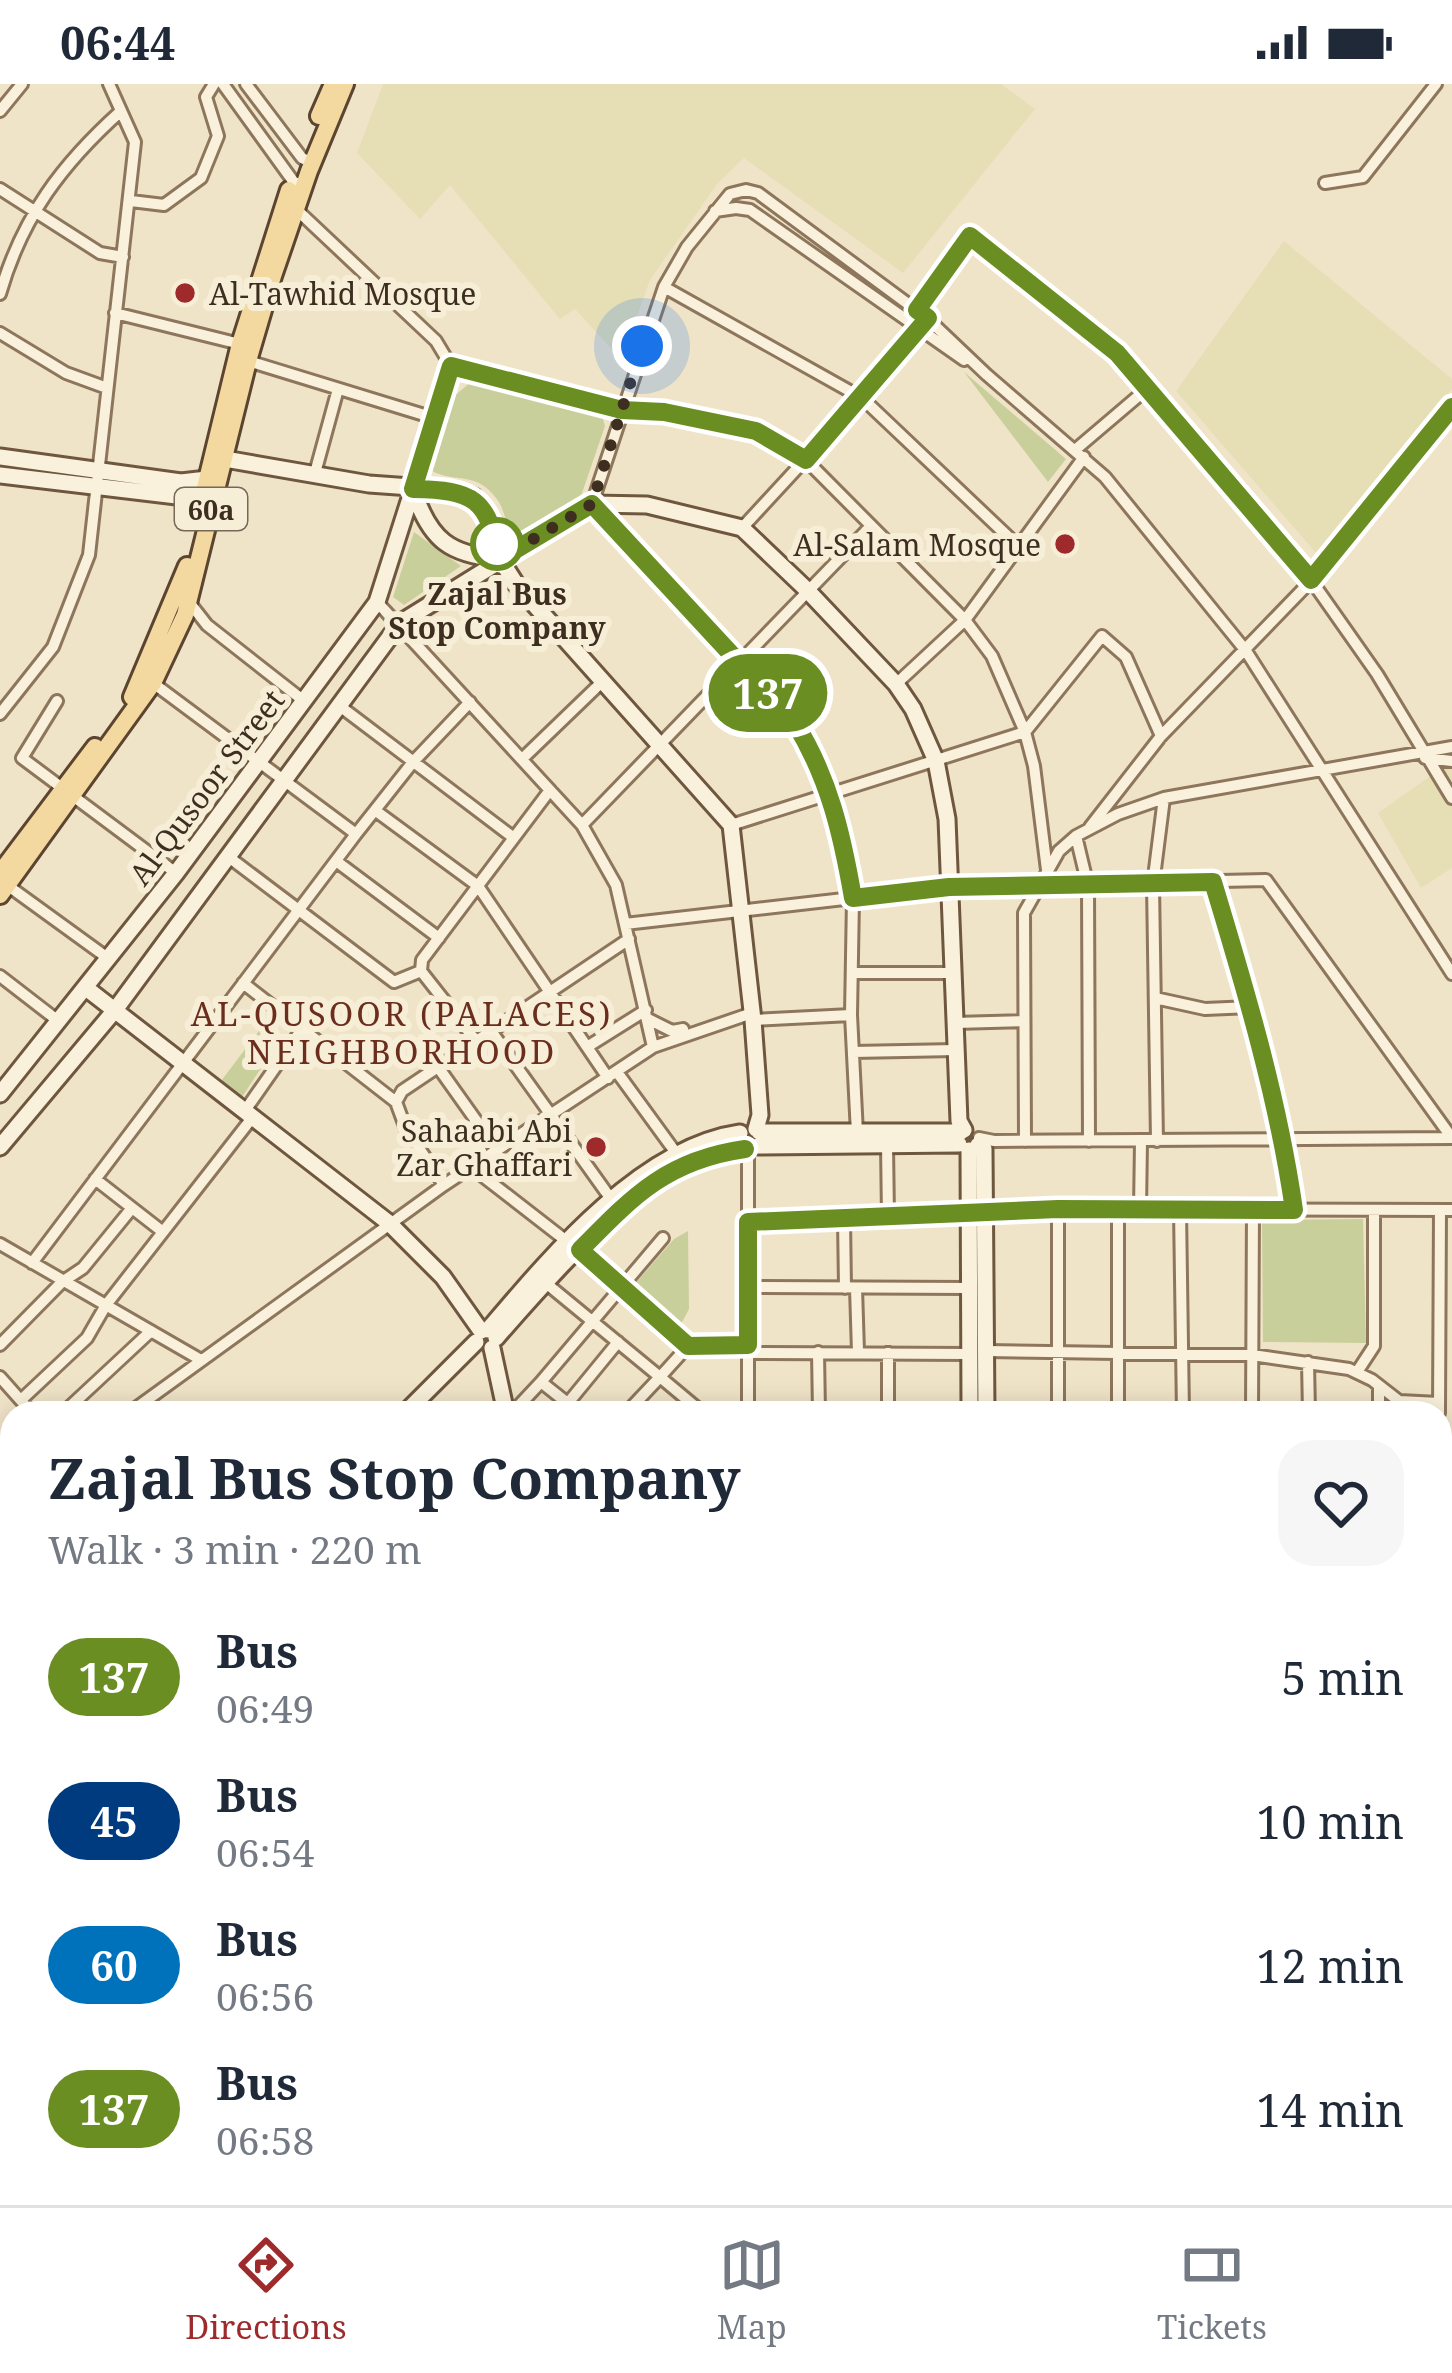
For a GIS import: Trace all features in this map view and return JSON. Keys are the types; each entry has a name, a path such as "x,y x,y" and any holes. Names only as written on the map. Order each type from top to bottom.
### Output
{"main road":[{"name":"60a","path":"70,791 132,697 183,581 243,352 333,84"},
{"name":"60a","path":"307,161 345,84"},
{"name":"60a","path":"2,885 153,682 189,602 208,489 225,459 243,352"}],"street":[{"path":"0,111 22,84"},
{"path":"1,712 53,647 89,555 135,142 109,84"},
{"path":"130,201 164,206 201,178 218,136 206,97 218,84 298,184"},
{"path":"246,84 307,161"},
{"path":"1325,184 1363,177 1436,84"},
{"path":"0,295 8,266 59,171 121,111"},
{"path":"0,189 100,254 123,257"},
{"path":"592,504 664,287 730,194 758,193 922,314 1105,477 1246,651 1452,974"},
{"path":"290,204 436,341 451,366 622,410 664,412 756,431 806,460 965,620 992,656 1024,732 1039,796 1047,870"},
{"path":"715,211 750,210 986,375"},
{"path":"742,528 862,398 917,330 970,236 1117,353 1149,387 1311,580 1377,674 1452,798"},
{"path":"664,287 862,398 1018,547"},
{"path":"116,313 434,418"},
{"path":"0,333 66,373 107,388"},
{"path":"451,366 413,489 434,536 472,556 500,559"},
{"path":"896,684 965,620 1079,454 1149,387"},
{"path":"315,472 338,389"},
{"path":"1088,830 1161,736 1311,580 1452,407"},
{"path":"0,457 97,481"},
{"path":"225,459 413,489 453,490 474,497 489,516 500,559 516,584 731,825 760,1114 751,1140 748,1401"},
{"path":"0,476 181,482 208,489"},
{"name":"Al-Qusoor Street","path":"3,1083 86,988 176,873 377,602 413,489"},
{"path":"592,504 795,723 817,759 830,793 853,898 851,1015 857,1133"},
{"path":"400,623 592,504 647,505 742,528 896,684 914,710 937,761 947,818 959,1121 968,1140 975,1213 978,1352 972,1401"},
{"path":"582,825 871,526"},
{"path":"183,581 189,602 207,625 304,701"},
{"path":"377,602 582,825 616,885 652,1047"},
{"name":"Al-Qusoor Street","path":"0,1147 115,1010 400,623"},
{"path":"731,825 1024,732 1102,636 1126,657 1161,736"},
{"path":"522,759 604,680"},
{"path":"153,682 356,834"},
{"path":"57,701 22,758 176,873"},
{"path":"32,1263 356,834 413,762 470,702"},
{"path":"341,706 514,838"},
{"path":"1424,755 1452,747"},
{"path":"1025,1141 1024,914 1059,851 1076,836 1164,798 1404,755 1452,761"},
{"path":"476,1041 421,971 422,960 550,790"},
{"path":"1157,1141 1153,886 1164,798"},
{"path":"376,812 478,886 587,1047 676,1153"},
{"path":"1076,836 1088,886 1089,1141"},
{"path":"230,858 394,982 421,971"},
{"path":"336,861 439,938"},
{"path":"625,923 949,887 1266,880 1452,1138"},
{"path":"1213,882 1284,1140 1294,1210"},
{"path":"2,885 109,959"},
{"path":"396,1102 402,1091 629,938"},
{"path":"852,974 952,973"},
{"path":"0,976 57,1020"},
{"path":"242,983 396,1102 406,1129 444,1185"},
{"path":"86,988 389,1223 443,1277 486,1340 505,1401"},
{"path":"1155,998 1205,1009 1251,1007"},
{"path":"587,1047 647,1014"},
{"path":"647,1014 672,1031 753,1016 851,1015"},
{"path":"955,1024 1022,1021"},
{"path":"145,1401 496,1150 652,1047 704,1026"},
{"path":"0,1377 21,1400 87,1338 106,1305 248,1115 302,1029"},
{"path":"491,1031 611,1199"},
{"path":"853,1052 956,1050"},
{"path":"438,1066 496,1150"},
{"path":"429,1401 575,1246 642,1189 677,1166 751,1140 857,1133 1025,1141 1452,1138"},
{"path":"418,1401 547,1284 611,1199 676,1153 717,1136 887,1144 968,1140"},
{"path":"1141,1141 1141,1210"},
{"path":"887,1144 888,1216"},
{"path":"471,1167 575,1246 688,1346 818,1352 1252,1355 1357,1372 1400,1401"},
{"path":"95,1179 163,1232"},
{"path":"0,1345 62,1282 83,1268 132,1208"},
{"path":"748,1222 1058,1209 1446,1210 1439,1401"},
{"path":"1058,1209 1058,1401"},
{"path":"1118,1210 1118,1401"},
{"path":"1180,1210 1183,1401"},
{"path":"1252,1401 1253,1210"},
{"path":"1357,1372 1374,1346 1374,1210"},
{"path":"975,1213 968,1288 984,1401"},
{"path":"844,1219 858,1352"},
{"path":"521,1401 663,1238"},
{"path":"0,1244 201,1360"},
{"path":"547,1284 689,1401"},
{"path":"748,1288 968,1288"},
{"path":"76,1401 151,1331"},
{"path":"570,1401 618,1342"},
{"path":"637,1401 688,1346"},
{"path":"818,1352 819,1401"},
{"path":"888,1353 888,1401"},
{"path":"1308,1362 1310,1401"},
{"path":"541,1382 565,1401"},
{"path":"1379,1386 1379,1401"}],"shaded area":[{"path":"383,84 1001,84 1035,109 903,273 744,158 717,184 650,280 621,359 575,309 560,319 450,185 420,219 357,153"},
{"path":"1284,241 1452,379 1452,389 1317,554 1176,391"},
{"path":"1446,765 1452,766 1452,868 1421,888 1378,813"}],"green space":[{"path":"964,372 1066,459 1048,482"},
{"path":"471,382 602,416 605,426 581,496 520,534 513,534 499,502 481,484 432,471 431,461 453,397"},
{"path":"414,532 461,566 404,605 393,597"},
{"path":"268,1019 277,1026 270,1033 279,1041 242,1097 221,1081"},
{"path":"1363,1219 1366,1343 1263,1342 1262,1220"},
{"path":"688,1231 689,1309 680,1326 634,1285 674,1239"}],"bus line":[{"name":"137","path":"745,1149 677,1166 642,1189 580,1250 688,1346 748,1345 748,1222 1058,1209 1294,1210 1284,1140 1213,882 949,887 853,898 832,798 817,759 795,723 592,504 500,559 489,516 474,497 453,490 413,489 451,366 622,410 664,412 756,431 806,460 928,318 917,310 970,236 1117,353 1311,580 1452,407"}],"place":[{"name":"Al-Tawhid Mosque","path":"185,293"},
{"name":"Zajal Bus Stop Company","path":"497,544"},
{"name":"Al-Salam Mosque","path":"1065,544"},
{"name":"Sahaabi Abi Zar Ghaffari","path":"596,1147"}],"district":[{"name":"AL-QUSOOR (PALACES) NEIGHBORHOOD","path":"402,1032"}],"route":[{"path":"497,544 496,539 500,559 592,504 642,346"}]}
